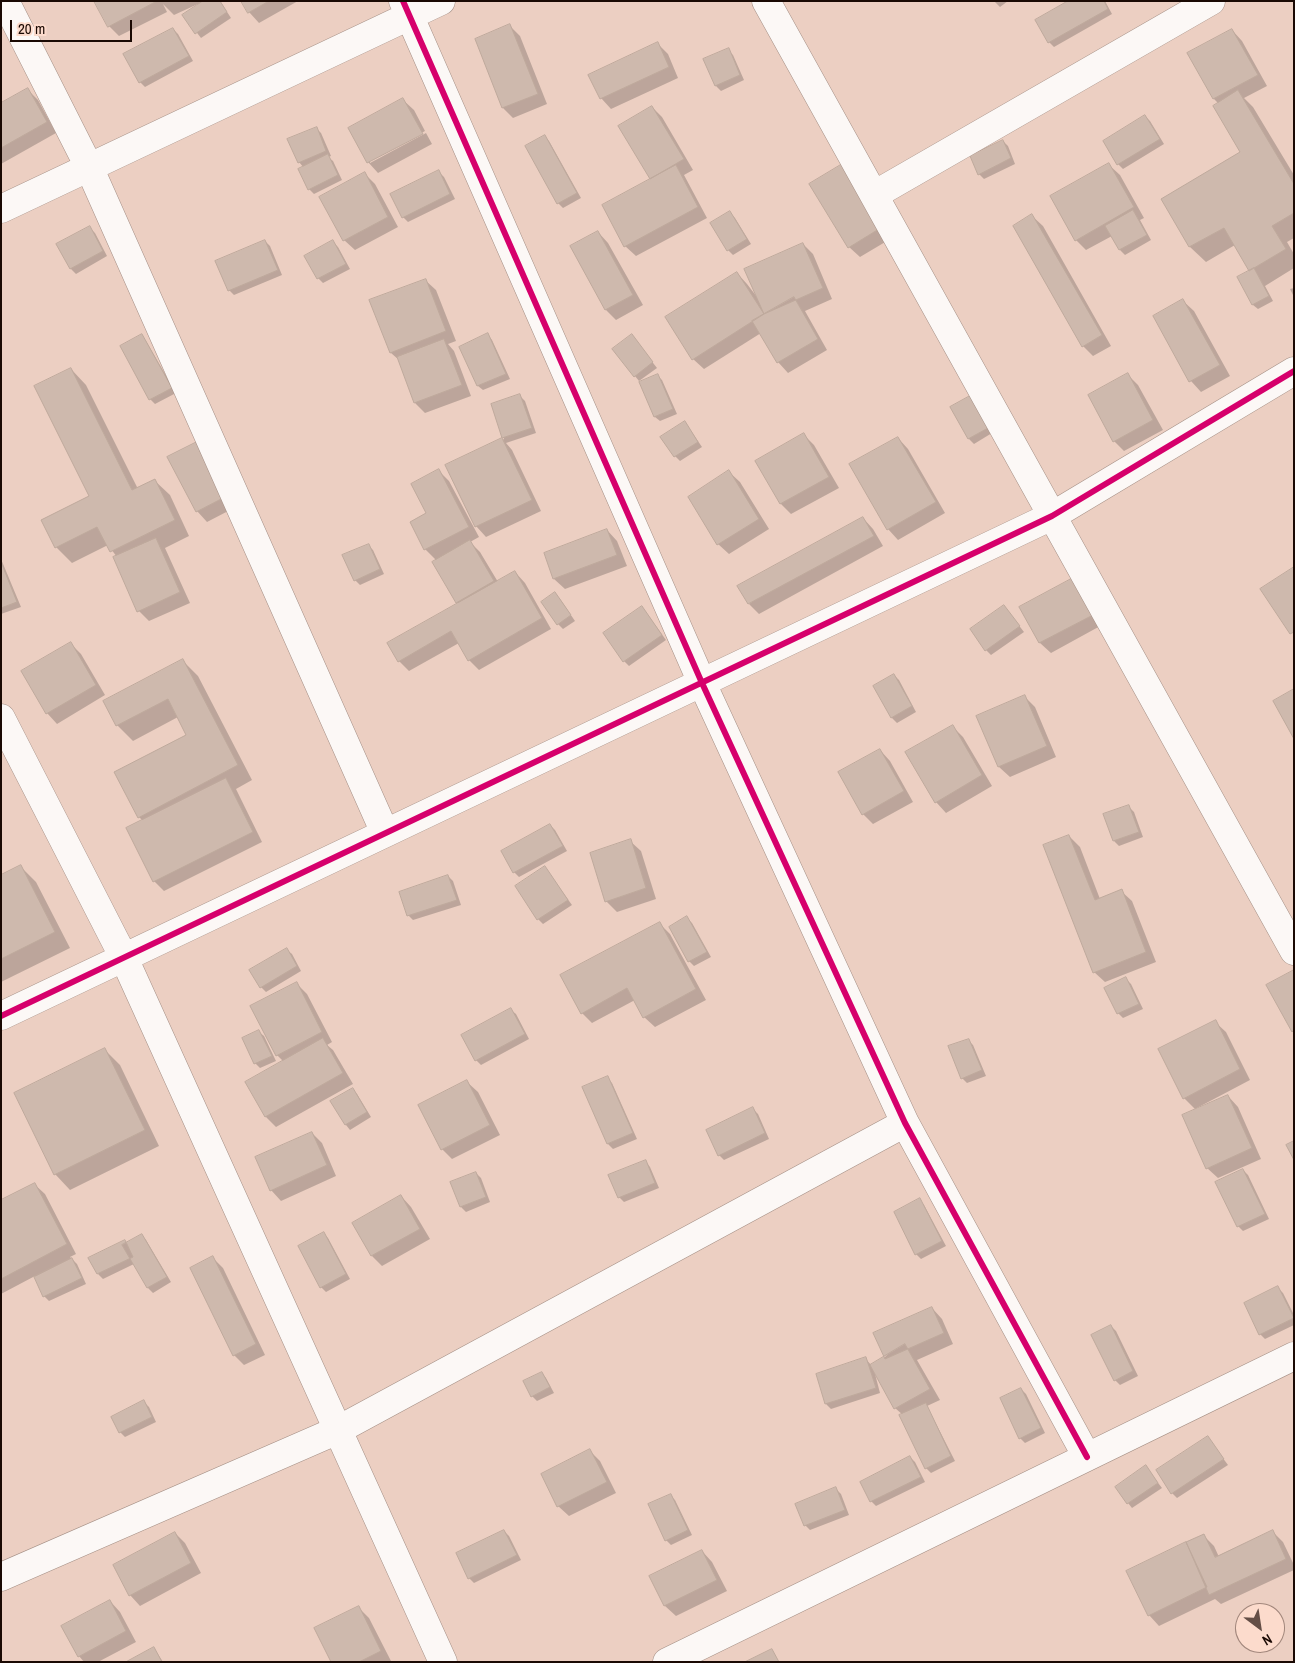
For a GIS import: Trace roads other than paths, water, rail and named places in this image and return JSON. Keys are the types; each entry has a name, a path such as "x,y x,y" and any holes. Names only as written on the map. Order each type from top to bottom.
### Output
{"street":[{"path":"5,1 89,167 385,833"},
{"path":"1,209 406,9 441,1"},
{"path":"766,1 1294,951"},
{"path":"874,195 1211,1"},
{"path":"406,9 702,683 906,1123 1087,1457"},
{"path":"1,1016 1052,516 1294,371"},
{"path":"1,718 124,958 443,1662"},
{"path":"1,1577 338,1430 906,1123"},
{"path":"666,1662 1294,1356"}]}
